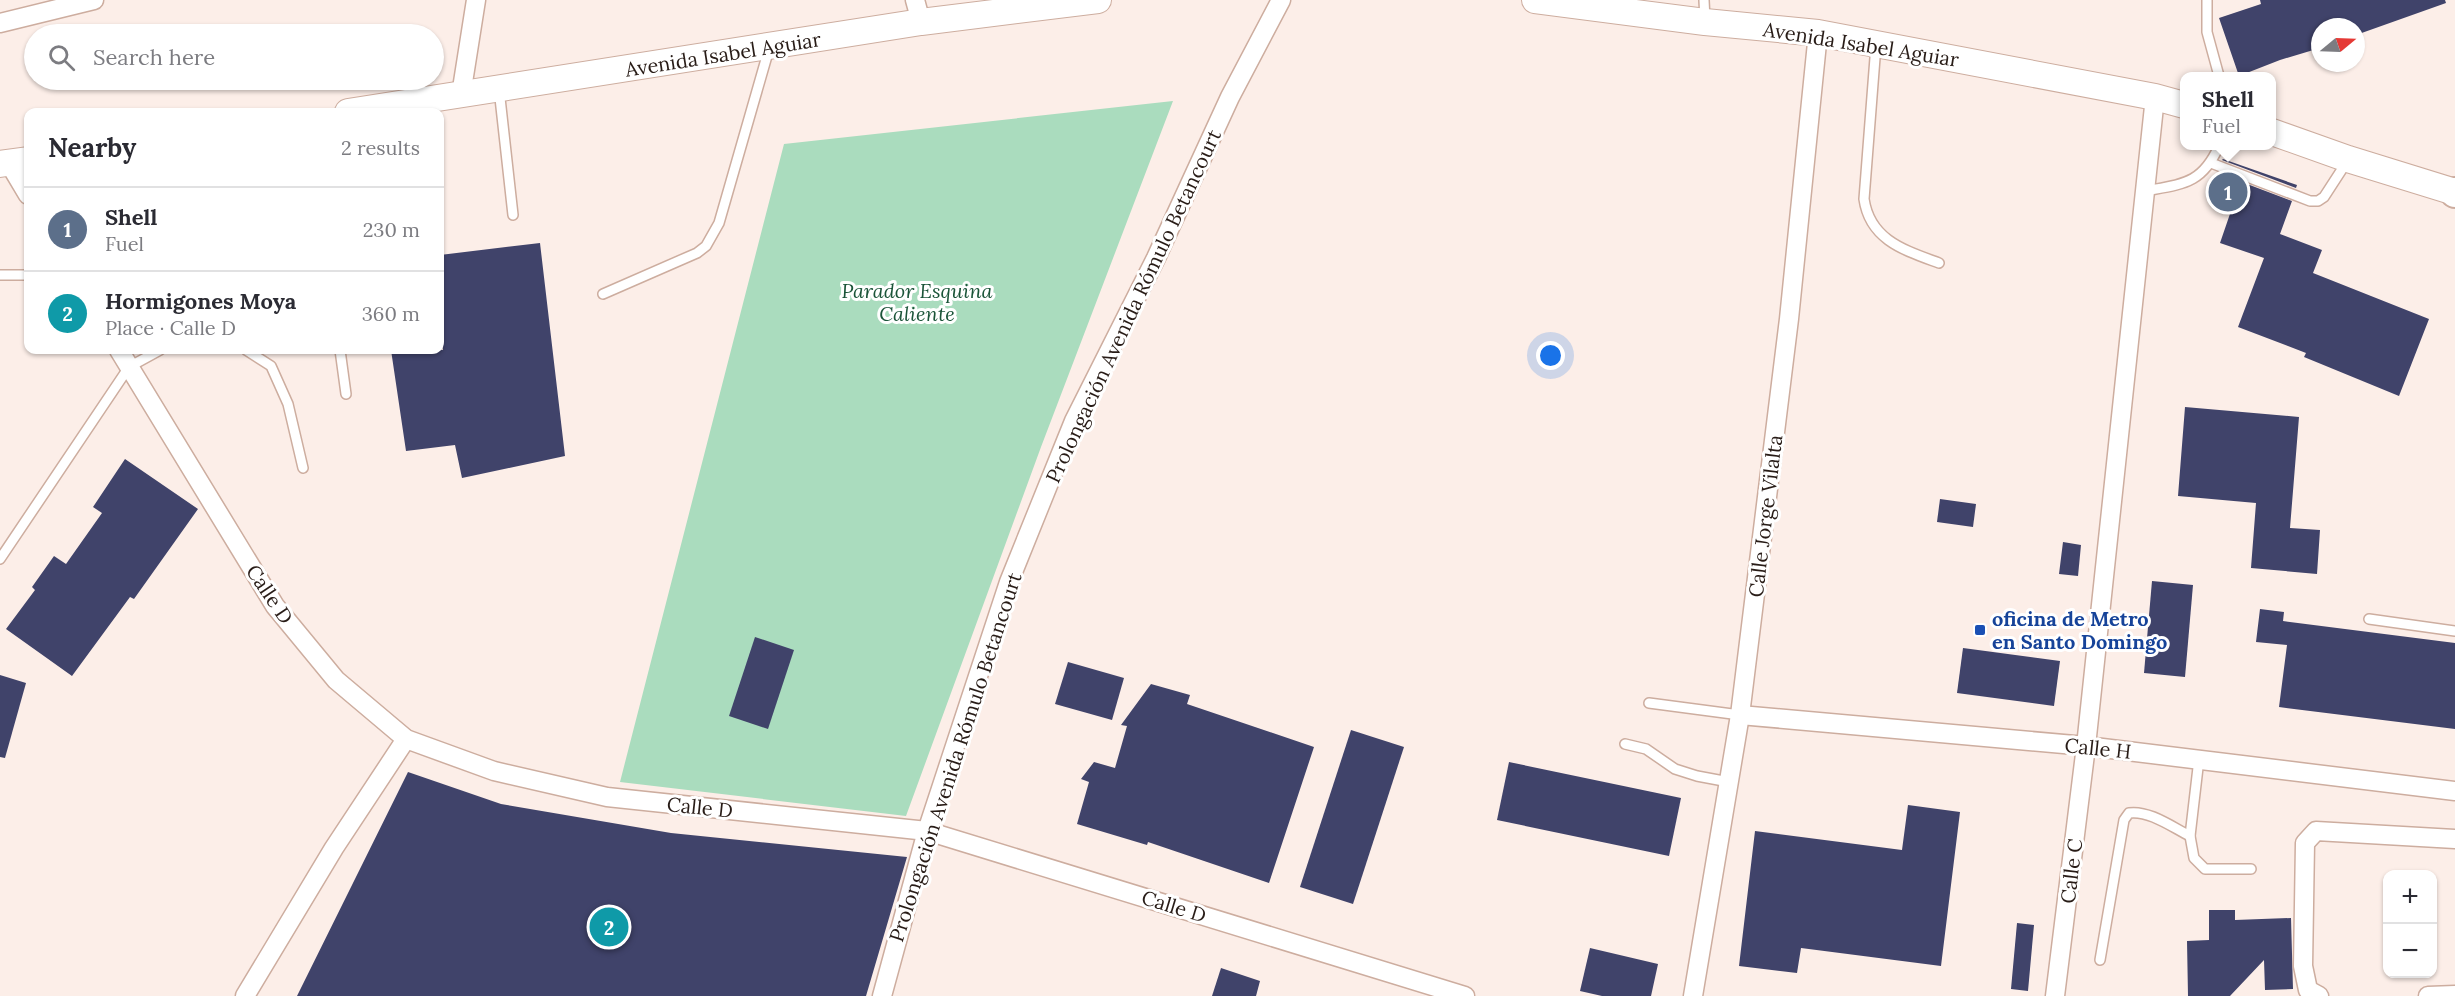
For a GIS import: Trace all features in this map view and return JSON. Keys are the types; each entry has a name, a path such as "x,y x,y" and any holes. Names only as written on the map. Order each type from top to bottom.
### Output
{"main road":[{"name":"Avenida Isabel Aguiar","path":"375,108 770,46 918,11 1098,0"},
{"name":"Avenida Isabel Aguiar","path":"1535,0 1705,11 2155,97 2180,104"},
{"path":"2276,134 2455,192"}],"street":[{"path":"0,23 52,6 94,0"},
{"path":"461,95 476,0"},
{"name":"Prolongación Avenida Rómulo Betancourt","path":"882,996 927,831 1009,582 1074,421 1156,258 1230,97 1281,0"},
{"name":"Calle Jorge Vilalta","path":"1693,996 1740,715 1789,319 1818,33"},
{"name":"Calle C","path":"2055,996 2086,746 2155,97"},
{"path":"13,162 24,186"},
{"name":"Calle D","path":"121,354 275,606 336,680 406,739 494,771 607,797 927,831 1465,996"},
{"name":"Calle H","path":"1740,715 2086,746 2455,791"},
{"path":"244,996 334,848 406,739"},
{"path":"2319,996 2308,990 2303,966 2305,843 2316,831 2455,839"},
{"path":"2428,996 2455,995"}],"lane":[{"path":"2207,0 2207,32 2218,72"},
{"path":"1876,43 1864,199 1866,212 1872,225 1902,250 1939,262"},
{"path":"603,294 697,253 706,246 719,223 770,46"},
{"path":"499,89 513,215"},
{"path":"2145,192 2181,184 2199,176 2211,163 2217,150"},
{"path":"2211,163 2310,201 2318,201 2324,197 2348,159"},
{"path":"0,275 24,275"},
{"path":"0,559 129,367 153,354"},
{"path":"252,354 270,366 288,404 303,468"},
{"path":"341,354 346,394"},
{"path":"2369,619 2455,631"},
{"path":"1649,704 1740,715"},
{"path":"1624,744 1646,749 1675,769 1729,782"},
{"path":"2199,759 2190,836 2194,858 2205,869 2251,869"},
{"path":"2100,960 2124,820 2129,813 2137,811 2190,836"}],"green space":[{"name":"Parador Esquina Caliente","path":"1173,101 1041,447 906,816 620,782 784,144"}],"building":[{"path":"2260,0 2445,0 2446,3 2365,32 2365,18 2311,18 2311,51 2249,72 2238,72 2219,18 2261,4"},
{"path":"2222,160 2297,185 2296,188"},
{"path":"2218,173 2292,201 2280,234 2322,250 2313,273 2429,319 2399,396 2304,357 2306,353 2238,327 2264,258 2220,243 2232,208 2209,201"},
{"path":"540,243 565,456 462,478 455,445 406,451 392,354 444,354 444,255"},
{"path":"2185,407 2299,417 2290,528 2320,530 2317,574 2251,568 2256,503 2178,496"},
{"path":"125,459 198,509 134,599 130,597 72,676 6,629 35,590 32,587 54,556 66,564 102,513 93,507"},
{"path":"1940,499 1976,504 1973,527 1937,522"},
{"path":"2063,542 2081,545 2078,576 2059,574"},
{"path":"2152,581 2193,585 2185,677 2144,673"},
{"path":"2260,609 2284,612 2283,621 2455,643 2455,729 2279,707 2287,645 2256,642"},
{"path":"755,637 794,650 768,729 729,716"},
{"path":"1963,648 2060,661 2054,706 1957,693"},
{"path":"1068,662 1124,678 1112,720 1055,704"},
{"path":"0,675 26,683 5,758 0,757"},
{"path":"1151,684 1190,695 1187,704 1314,747 1269,883 1148,842 1147,845 1077,824 1089,782 1081,779 1094,762 1115,768 1127,726 1121,725"},
{"path":"1351,730 1404,747 1353,904 1300,887"},
{"path":"1509,762 1681,798 1669,856 1497,820"},
{"path":"408,772 501,804 671,833 907,857 866,996 297,996"},
{"path":"1908,805 1960,812 1941,966 1801,948 1797,973 1739,966 1755,831 1902,850"},
{"path":"2209,910 2235,910 2235,920 2291,918 2293,989 2265,990 2264,960 2230,996 2188,996 2187,941 2209,940"},
{"path":"2017,923 2034,925 2028,991 2011,989"},
{"path":"1590,948 1658,964 1651,996 1602,996 1580,991"},
{"path":"1221,968 1260,981 1256,996 1212,996"}],"place":[{"name":"Shell","path":"2228,192"},
{"name":"oficina de Metro en Santo Domingo","path":"1980,630"},
{"name":"Hormigones Moya","path":"609,927"}]}
